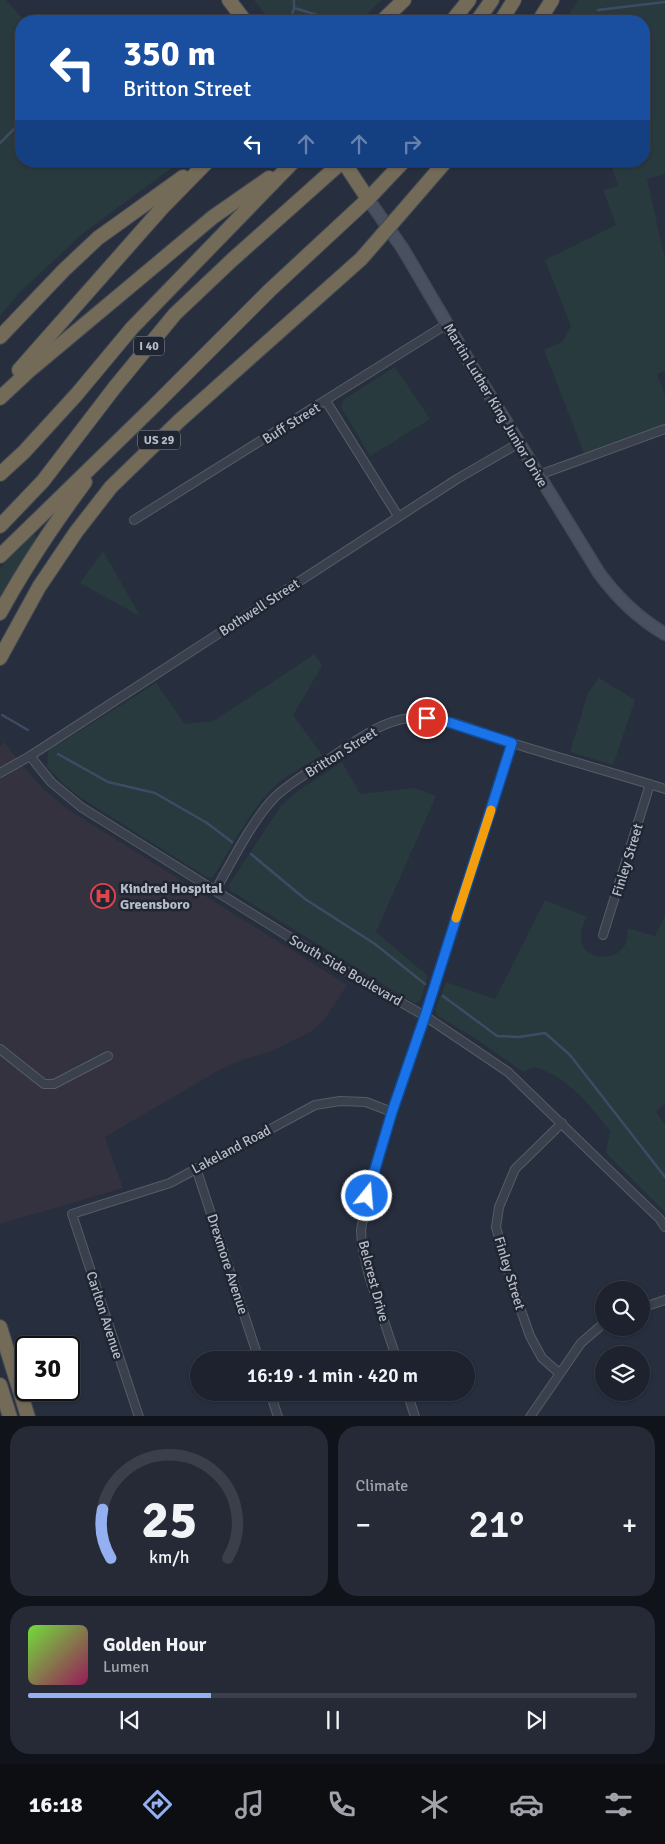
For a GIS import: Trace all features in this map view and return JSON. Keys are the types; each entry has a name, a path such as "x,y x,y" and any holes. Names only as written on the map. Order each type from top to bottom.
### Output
{"highway":[{"path":"229,0 240,15"},
{"path":"388,15 404,0"},
{"path":"457,15 469,0"},
{"path":"481,15 492,0"},
{"path":"505,15 514,0"},
{"path":"543,15 552,0"},
{"path":"0,337 98,238 126,216 198,167"},
{"path":"0,394 18,371 162,208 201,167"},
{"path":"0,398 30,370 213,217 284,167"},
{"name":"I 40","path":"0,474 24,452 77,394 132,328 287,167"},
{"name":"I 40","path":"0,526 43,481 115,387 176,314 232,260 336,167"},
{"name":"Martin Luther King Junior Drive","path":"347,167 368,199"},
{"path":"0,556 153,408 270,290 368,199 398,167"},
{"name":"US 29","path":"0,658 39,587 76,532 111,487 179,421 361,259 441,167"},
{"path":"0,613 13,588 48,532 85,480 153,408"},
{"path":"0,1326 28,1416"},
{"path":"0,1385 10,1416"}],"main road":[{"name":"Martin Luther King Junior Drive","path":"368,199 402,249 519,443 611,590 630,610 650,626 665,634"}],"street":[{"name":"Buff Street","path":"134,520 447,324"},
{"path":"326,401 398,516"},
{"path":"539,475 665,429"},
{"name":"Bothwell Street","path":"0,773 30,756 398,516 519,443"},
{"name":"Britton Street","path":"214,891 261,814 274,798 299,778 364,736 389,723 409,718 427,718 451,723 665,788"},
{"name":"Belcrest Drive","path":"394,1351 369,1276 362,1245 361,1230 367,1196 392,1112 425,1016 512,743"},
{"name":"South Side Boulevard","path":"30,756 51,782 81,807 323,958 425,1016 508,1072 646,1205 665,1227"},
{"name":"Finley Street","path":"603,935 650,784"},
{"path":"0,1049 44,1084 54,1084 108,1056"},
{"name":"Lakeland Road","path":"72,1214 170,1183 315,1105 340,1102 366,1102 392,1112"},
{"name":"Finley Street","path":"559,1373 542,1358 530,1336 511,1282 496,1226 499,1207 515,1169 562,1123"},
{"name":"Drexmore Avenue","path":"196,1168 256,1351"},
{"name":"Carlton Avenue","path":"72,1214 139,1416"},
{"path":"650,1305 665,1300"},
{"path":"530,1416 580,1343 595,1330"},
{"path":"273,1401 278,1416"},
{"path":"410,1401 415,1416"}],"shaded area":[{"path":"0,0 6,0 20,15 15,15 15,167 173,167 82,234 19,293 0,316"},
{"path":"254,0 382,0 366,15 265,15"},
{"path":"578,0 665,0 665,174 647,179 665,259 665,371 657,374 665,395 665,424 584,453 544,350 562,342 571,326 545,260 616,225 603,190 618,186 612,167 650,167 650,15 569,15"},
{"path":"395,367 430,419 370,456 341,407 343,400"},
{"path":"33,534 37,538 0,599 0,568"},
{"path":"103,551 140,616 80,583"},
{"path":"315,654 322,666 293,715 322,755 295,771 271,790 255,809 213,877 208,878 78,796 47,767 48,751 156,683 185,724 213,721"},
{"path":"599,678 635,700 613,765 570,752 588,693"},
{"name":"Kindred Hospital Greensboro","path":"4,742 32,777 66,808 347,985 325,1019 310,1032 272,1051 221,1069 105,1137 123,1188 0,1224 0,747"},
{"path":"342,762 360,794 415,788 436,796 376,932 428,976 420,1001 414,1003 231,891 229,885 280,807 295,793"},
{"path":"545,900 587,917 581,932 582,943 587,951 595,956 614,955 622,949 627,940 627,928 655,936 665,916 665,1103 656,1112 665,1125 665,1212 606,1153 610,1131 595,1112 567,1084 546,1071 534,1067 523,1072 478,1040 438,1016 435,1010 446,982 495,999"}],"waterway":[{"path":"292,15 294,0"},
{"path":"598,10 665,2"},
{"path":"294,8 317,15"},
{"path":"0,143 15,128"},
{"path":"2,715 28,730"},
{"path":"58,754 108,782 155,793 207,823 232,842"},
{"path":"251,854 305,899 375,944 425,984"},
{"path":"443,996 497,1036 519,1037 545,1033 570,1055 665,1177"}],"slow traffic":[{"path":"456,918 491,810"}],"place":[{"name":"Kindred Hospital Greensboro","path":"103,896"}],"route":[{"path":"367,1196 392,1112 425,1016 512,743 451,723 427,718"}]}
